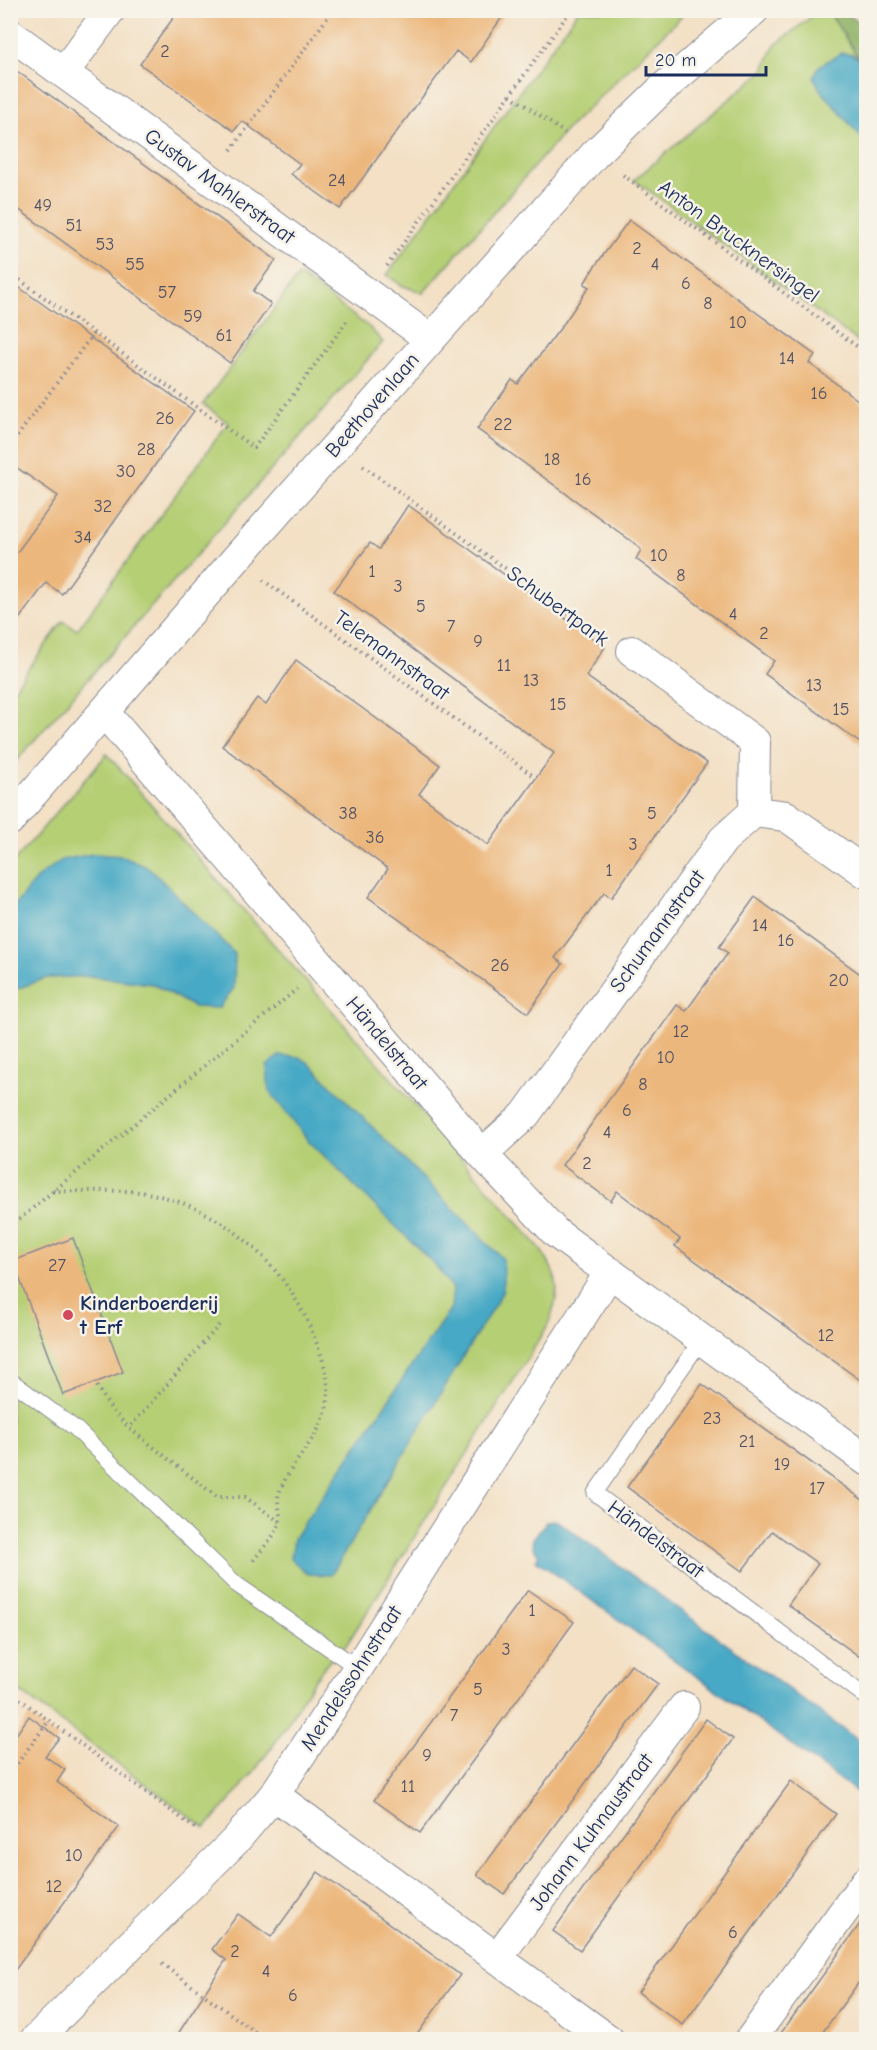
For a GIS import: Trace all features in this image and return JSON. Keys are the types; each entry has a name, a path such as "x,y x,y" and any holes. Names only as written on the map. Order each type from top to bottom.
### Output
{"street":[{"path":"64,72 110,10"},
{"name":"Beethovenlaan","path":"10,820 235,560 595,154 662,89 754,10"},
{"name":"Gustav Mahlerstraat","path":"10,34 430,339"},
{"name":"Schubertpark","path":"632,651 755,742 754,812"},
{"name":"Händelstraat","path":"104,712 482,1154 556,1233 867,1460"},
{"path":"754,812 786,816 867,873"},
{"name":"Schumannstraat","path":"482,1154 525,1115 723,840 754,812"},
{"name":"Mendelssohnstraat","path":"34,2040 226,1850 274,1795 358,1668 610,1272"},
{"name":"Johann Kuhnaustraat","path":"497,1958 684,1707"},
{"path":"274,1795 609,2040"},
{"path":"750,2040 867,1881"}],"lane":[{"name":"Händelstraat","path":"702,1339 595,1493 867,1696"},
{"path":"10,1380 76,1429 236,1584 358,1668"}],"path":[{"path":"209,178 333,10"},
{"path":"10,273 254,448 571,10"},
{"path":"858,10 867,20"},
{"name":"Anton Brucknersingel","path":"510,95 595,154 867,353"},
{"path":"10,446 93,334"},
{"name":"Schubertpark","path":"336,447 614,647 632,651"},
{"name":"Telemannstraat","path":"235,560 532,775"},
{"path":"10,1227 323,968"},
{"path":"53,1191 139,1192 175,1201 212,1216 238,1232 264,1258 298,1300 323,1362 327,1407 278,1494 280,1522 236,1584"},
{"path":"129,1428 219,1325"},
{"path":"97,1386 111,1409 129,1428 217,1497 245,1497 280,1522"},
{"path":"861,1617 867,1610"},
{"path":"10,1692 226,1850"},
{"path":"10,1773 48,1722"},
{"path":"133,1943 266,2040"}],"green space":[{"path":"578,11 687,11 567,129 423,293 401,285 387,275"},
{"path":"819,11 828,11 859,58 851,53 820,89 866,143 866,347 634,180 764,70 774,46"},
{"path":"828,11 845,11 866,30 866,68"},
{"path":"299,275 370,328 383,342 11,767 11,693 63,621 77,630 228,423 203,404"},
{"path":"107,754 538,1246 551,1267 557,1286 555,1305 546,1329 345,1647 324,1667 267,1754 242,1787 205,1828 11,1685 10,991 46,978 91,976 153,984 194,1007 38,877 11,910 11,865"}],"water":[{"path":"841,53 856,57 866,68 866,143 820,89 814,78 818,67"},
{"path":"93,854 122,856 149,868 235,954 234,988 219,1008 194,1007 153,984 91,976 46,978 11,991 11,910 38,877 62,860"},
{"path":"279,1056 299,1057 308,1062 503,1259 503,1291 331,1575 308,1574 291,1559 294,1538 451,1308 453,1289 436,1266 308,1140 269,1091 267,1066"},
{"path":"558,1521 866,1746 865,1798 536,1560 539,1555 533,1547 532,1540 546,1522"}],"building":[{"path":"179,10 507,10 471,62 456,51 340,209 291,174 300,164 242,121 234,131 140,64"},
{"path":"10,66 276,260 253,291 271,304 230,363 10,203"},
{"path":"629,220 815,355 809,363 867,407 867,748 765,674 774,661 636,559 641,550 634,543 477,429 512,380 518,384 562,326 589,287 584,284 593,269"},
{"path":"10,281 194,411 62,594 46,583 10,631 10,562 58,496 10,463"},
{"path":"408,505 605,647 586,676 707,763 611,898 604,893 555,958 563,964 528,1013 368,897 388,869 222,746 257,698 266,705 296,660 440,765 419,794 488,845 554,753 334,591 370,543 379,549"},
{"path":"755,897 867,979 867,1385 675,1246 680,1239 617,1191 611,1201 562,1165 677,1005 686,1011 728,953 719,947"},
{"name":"Kinderboerderij t Erf","path":"73,1238 123,1372 63,1395 13,1261"},
{"path":"702,1384 867,1503 867,1662 788,1605 818,1564 772,1531 742,1571 627,1487"},
{"path":"528,1590 574,1622 420,1833 374,1800"},
{"path":"631,1665 658,1684 504,1894 477,1875"},
{"path":"29,1716 59,1738 45,1756 65,1770 57,1782 119,1827 10,1977 10,1730 16,1735"},
{"path":"706,1719 733,1739 580,1950 553,1931"},
{"path":"791,1781 836,1814 683,2025 638,1992"},
{"path":"318,1872 460,1975 413,2040 174,2040 226,1960 212,1949 238,1914 271,1937"},
{"path":"867,1914 867,1971 817,2040 776,2040"}],"place":[{"name":"Kinderboerderij t Erf","path":"68,1315"}]}
